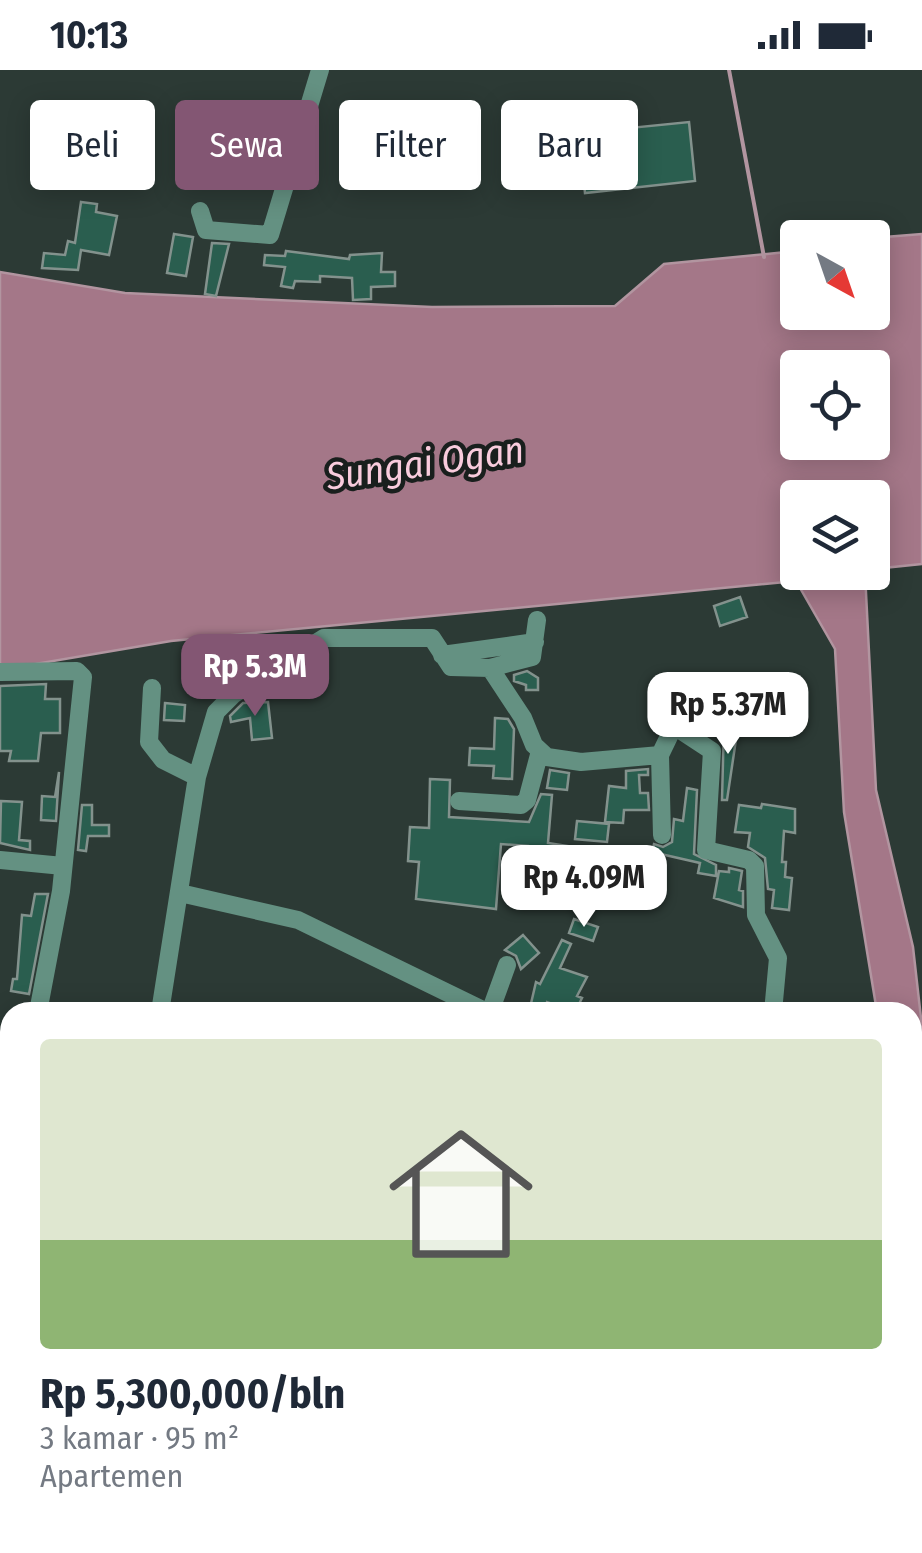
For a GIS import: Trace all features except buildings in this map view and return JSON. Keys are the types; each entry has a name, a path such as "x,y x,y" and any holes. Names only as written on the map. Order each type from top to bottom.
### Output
{"street":[{"path":"200,211 206,230 270,235 320,70"},
{"path":"162,1002 197,778 211,720 223,704 316,641 332,636 428,637 455,669 490,668 530,658 537,620"},
{"path":"442,654 535,642"},
{"path":"490,668 540,752 554,760 581,762 660,755"},
{"path":"0,672 53,669 77,671 83,677 64,866 40,1002"},
{"path":"152,688 149,742 164,760 197,778"},
{"path":"662,835 660,755 674,726 712,751 704,847 711,854 749,860 755,866 756,915 778,958 774,1002"},
{"path":"459,801 521,806 527,800 540,752"},
{"path":"0,860 64,866"},
{"path":"180,893 298,920 467,1002"},
{"path":"492,1002 507,965"}],"path":[{"path":"674,726 699,694 710,685 719,684 722,698 712,751"}],"water":[{"name":"Sungai Ogan","path":"922,234 922,564 890,567 890,480 780,480 780,583 171,641 0,670 0,272 125,293 432,307 615,306 664,264 780,253 780,330 890,330 890,237"},
{"path":"801,590 866,590 876,790 913,947 919,1002 875,1002 844,812 835,649"}],"waterway":[{"path":"729,70 764,257"}]}
